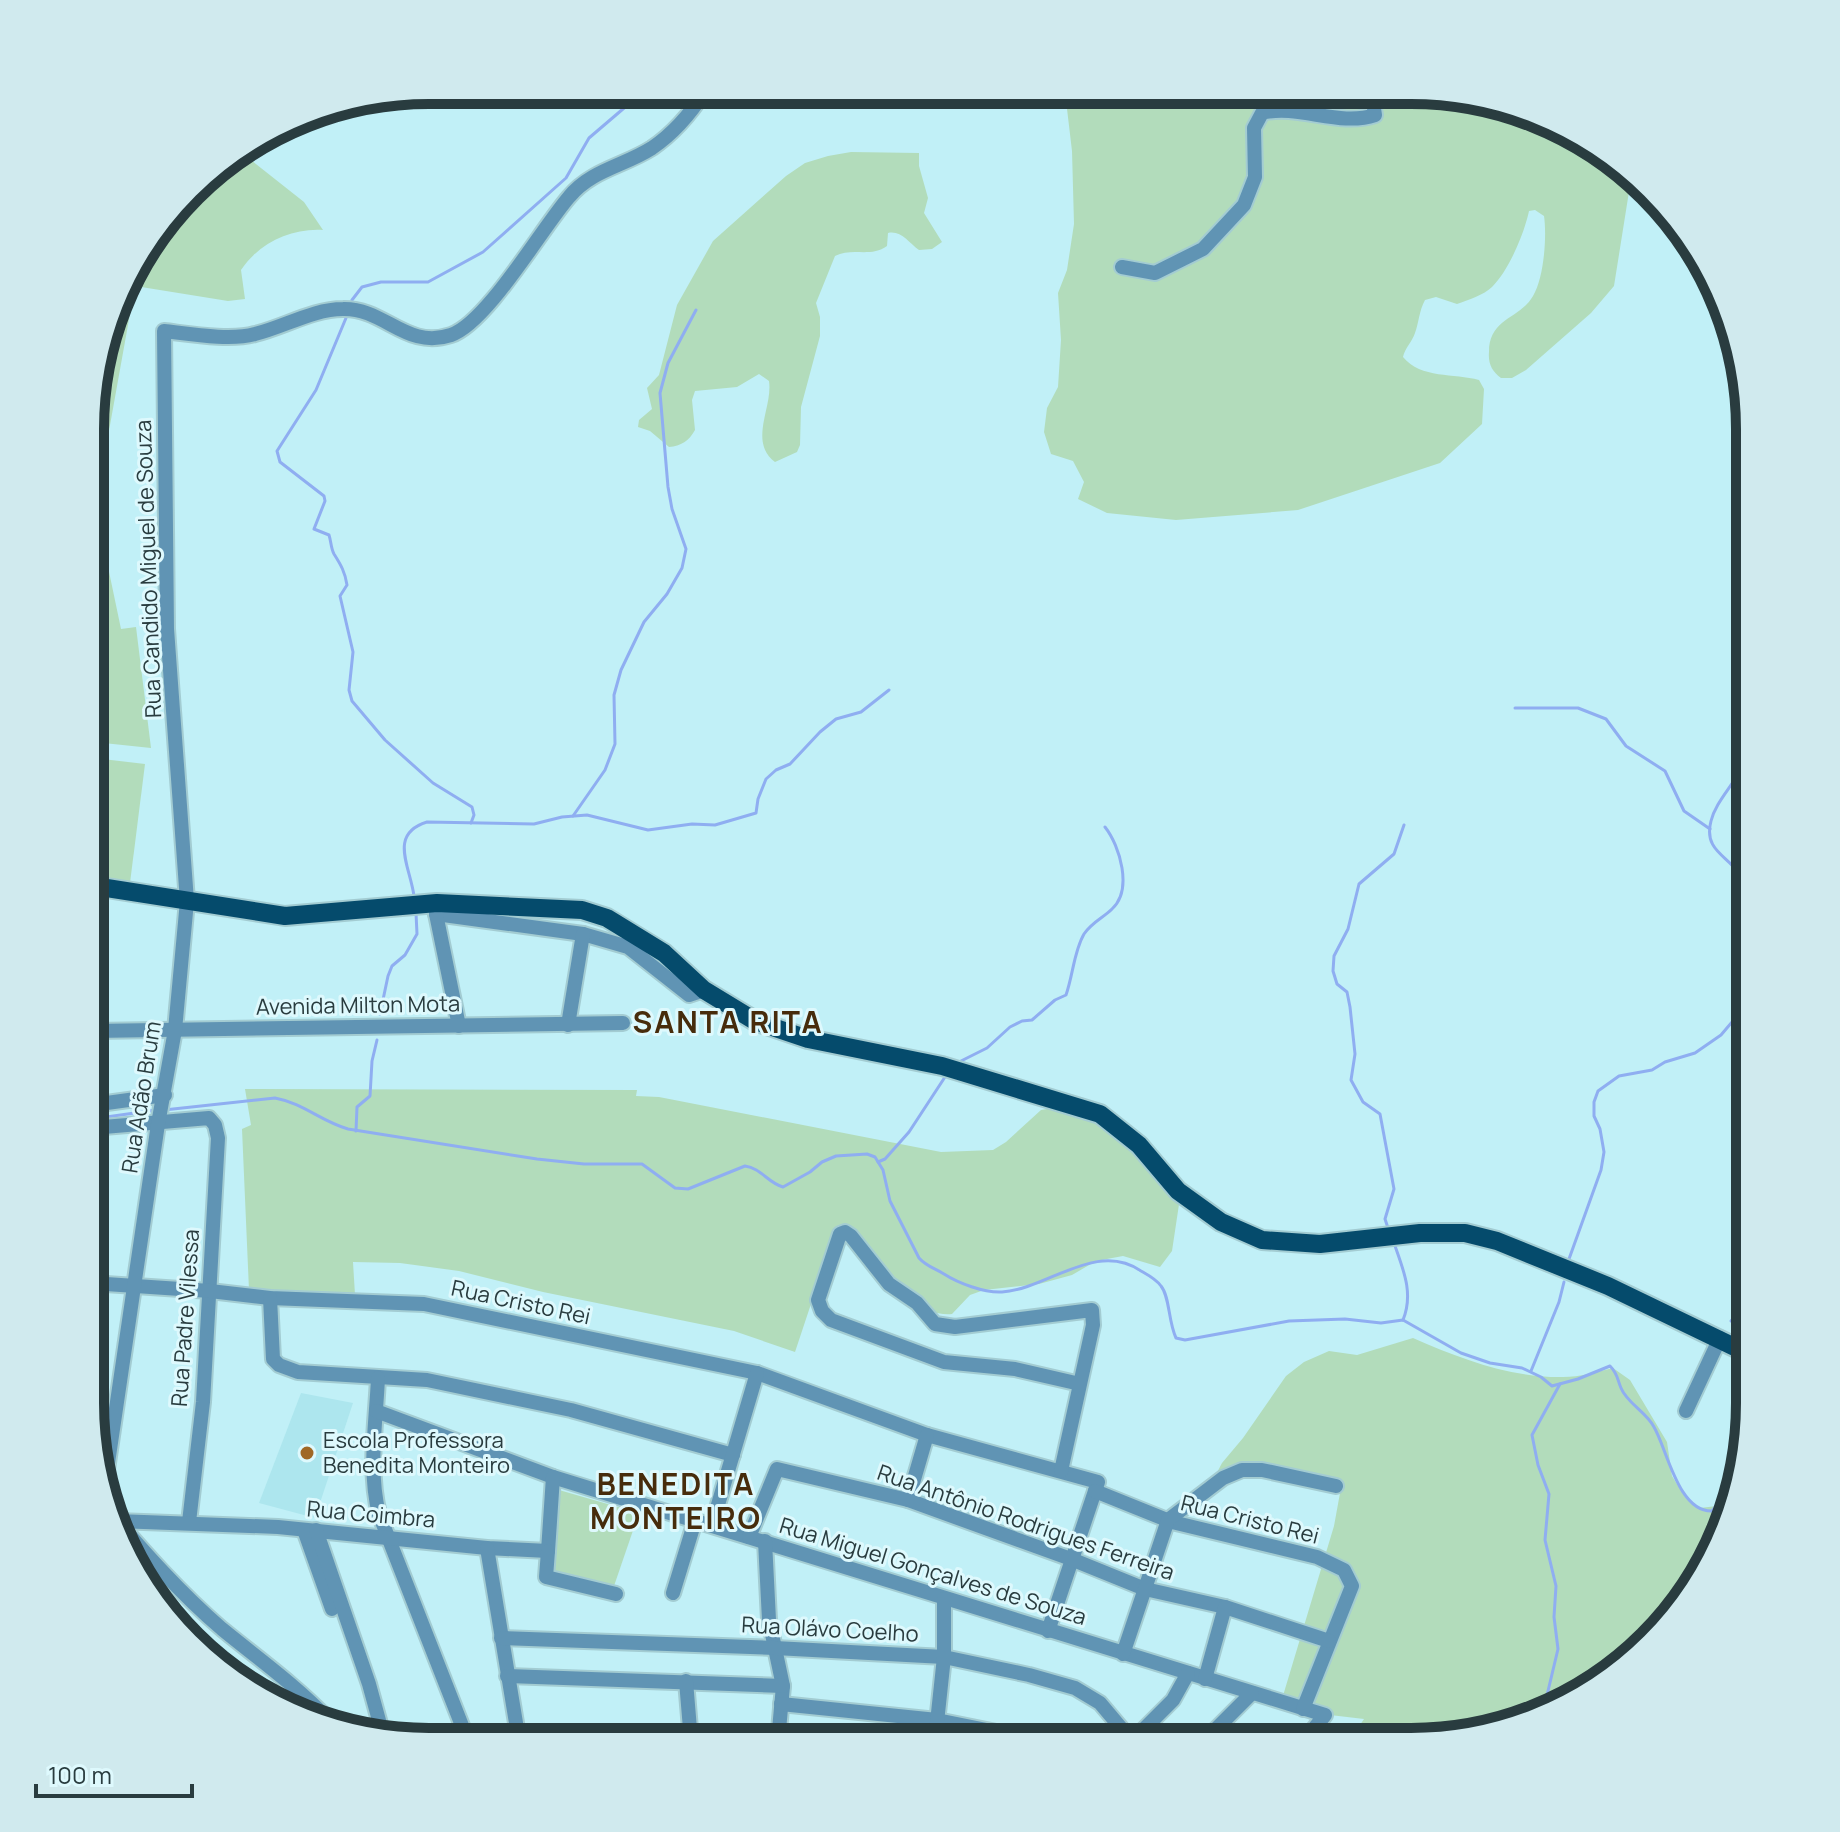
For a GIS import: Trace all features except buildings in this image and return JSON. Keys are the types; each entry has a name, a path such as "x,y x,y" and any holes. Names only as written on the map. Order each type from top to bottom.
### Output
{"main road":[{"path":"104,888 285,916 437,909 582,910 607,918 664,953 704,990 755,1021 808,1039 942,1066 1100,1114 1139,1145 1178,1191 1221,1222 1262,1240 1320,1244 1420,1233 1465,1233 1528,1252 1736,1347"}],"street":[{"name":"Rua Candido Miguel de Souza","path":"187,901 167,629 164,331 252,336 304,317 340,309 365,311 422,340 453,335 478,316 570,195 592,176 651,148 690,116 697,104"},
{"path":"1122,267 1155,273 1203,249 1244,205 1255,177 1254,128 1262,113 1277,109 1360,120 1375,115 1373,104"},
{"name":"Rua Adão Brum","path":"109,1458 175,1030 187,901"},
{"path":"459,1026 437,909 583,934 628,947 689,995 704,990"},
{"path":"568,1025 583,934"},
{"name":"Avenida Milton Mota","path":"104,1031 623,1023"},
{"path":"104,1106 161,1110"},
{"path":"104,1125 161,1110"},
{"name":"Rua Padre Vilessa","path":"161,1110 209,1118 215,1125 218,1138 203,1402 189,1522"},
{"path":"1061,1471 1093,1325 1092,1310 955,1327 935,1324 917,1303 889,1284 851,1236 845,1232 840,1234 818,1300 822,1311 831,1320 944,1362 1015,1369 1080,1384"},
{"name":"Rua Cristo Rei","path":"104,1283 270,1298 424,1304 757,1373 927,1435 1061,1471 1168,1520 1317,1557 1344,1570 1352,1586 1303,1709"},
{"path":"270,1298 273,1359 279,1365 298,1372 427,1380 571,1410 733,1455"},
{"path":"1686,1411 1720,1338"},
{"path":"712,1525 757,1373"},
{"path":"378,1378 373,1471 375,1497 463,1728"},
{"name":"Rua Miguel Gonçalves de Souza","path":"376,1411 553,1477 1325,1715 1314,1728"},
{"path":"908,1500 927,1435"},
{"name":"Rua Antônio Rodrigues Ferreira","path":"749,1537 777,1469 908,1500 1145,1589 1225,1607 1329,1641"},
{"path":"1123,1654 1168,1520 1223,1478 1242,1470 1262,1470 1336,1486"},
{"path":"553,1477 546,1577 616,1594"},
{"path":"1048,1631 1096,1487"},
{"name":"Rua Coimbra","path":"125,1517 548,1551"},
{"path":"673,1593 695,1521"},
{"path":"310,1530 379,1724"},
{"path":"134,1540 183,1593 317,1708"},
{"path":"765,1541 769,1620 783,1686 779,1728"},
{"path":"487,1548 517,1728"},
{"path":"936,1728 944,1657 944,1599"},
{"path":"1205,1679 1225,1607"},
{"name":"Rua Olávo Coelho","path":"501,1638 944,1657 1075,1688 1100,1703 1121,1728"},
{"path":"1145,1728 1173,1700 1188,1673"},
{"path":"507,1676 783,1686"},
{"path":"686,1681 690,1728"},
{"path":"364,1685 372,1723"},
{"path":"1217,1728 1252,1693"},
{"path":"781,1704 937,1720 977,1728"}],"shaded area":[{"name":"Escola Professora Benedita Monteiro","path":"301,1393 353,1403 315,1518 259,1503"}],"green space":[{"path":"1066,104 1432,105 1495,115 1555,137 1592,159 1629,189 1614,286 1591,313 1526,370 1512,378 1501,378 1491,367 1490,341 1499,325 1521,310 1537,288 1545,245 1544,216 1535,210 1529,211 1515,251 1492,287 1457,304 1436,297 1425,300 1415,333 1403,357 1410,364 1428,372 1479,380 1484,389 1482,424 1440,463 1298,510 1176,520 1107,513 1078,499 1084,482 1073,461 1051,454 1044,432 1047,408 1058,387 1061,340 1058,293 1067,270 1074,224 1072,151"},
{"path":"851,152 919,153 919,166 928,198 924,213 942,242 932,249 919,250 901,235 888,233 887,246 881,250 835,256 816,303 820,336 801,407 797,452 775,462 767,454 762,434 769,381 759,374 737,387 695,391 692,400 695,430 681,444 669,447 650,431 638,427 639,420 652,409 647,388 659,375 677,305 713,241 805,163"},
{"path":"249,158 304,202 323,230 299,232 266,245 241,270 245,299 228,301 137,286 171,231 199,199"},
{"path":"134,293 104,458 110,365 121,324"},
{"path":"104,548 121,629 136,627 151,748 104,743"},
{"path":"104,759 145,764 130,883 104,879"},
{"path":"245,1089 637,1090 636,1096 659,1097 941,1152 993,1150 1041,1110 1059,1107 1098,1118 1181,1191 1172,1251 1160,1267 1123,1256 1096,1261 1072,1275 1039,1284 984,1290 970,1295 952,1314 936,1313 907,1297 880,1271 847,1230 818,1283 795,1352 734,1331 543,1292 459,1271 400,1263 353,1262 355,1295 249,1290 242,1129 251,1125"},
{"path":"1413,1338 1505,1371 1569,1377 1613,1368 1630,1380 1667,1442 1672,1476 1685,1497 1700,1508 1720,1506 1703,1547 1681,1584 1641,1633 1609,1661 1555,1695 1516,1711 1475,1722 1432,1727 1358,1728 1364,1719 1279,1709 1334,1526 1342,1482 1250,1475 1213,1488 1211,1484 1222,1463 1286,1376 1304,1362 1329,1351 1357,1355"},
{"path":"559,1490 639,1513 614,1586 552,1571"}],"waterway":[{"path":"352,300 362,287 381,282 428,282 483,252 566,178 589,138 629,104"},
{"path":"573,816 605,770 615,744 614,695 621,670 644,622 667,594 682,568 686,549 668,487 660,393 668,363 696,310"},
{"path":"346,318 316,390 277,451 280,462 324,496 325,501 314,529 329,535 346,580 347,585 340,596 353,652 349,690 352,701 385,740 433,783 472,807 474,815 471,823"},
{"path":"414,896 404,852 408,834 415,827 427,822 534,824 587,815 648,830 692,824 715,825 756,813 766,779 790,764 836,719 861,712 889,690"},
{"path":"1515,708 1578,708 1606,719 1626,746 1665,771 1684,811 1710,829"},
{"path":"1736,776 1717,807 1709,831 1718,852 1736,870"},
{"path":"1388,1228 1385,1219 1394,1189 1380,1114 1363,1102 1351,1080 1355,1054 1350,1007 1347,992 1337,984 1333,971 1334,956 1348,929 1359,884 1394,854 1404,825"},
{"path":"959,1062 987,1048 1010,1027 1032,1020 1055,1000 1066,995 1084,934 1112,909 1122,891 1119,856 1105,827"},
{"path":"380,1014 392,966 405,955 417,934 416,913"},
{"path":"1569,1259 1601,1170 1604,1152 1594,1116 1598,1091 1619,1076 1652,1070 1665,1062 1695,1053 1721,1035 1736,1017"},
{"path":"356,1131 357,1107 370,1096 377,1040"},
{"path":"878,1162 885,1159 909,1132 945,1077"},
{"path":"164,1110 275,1098 348,1129 537,1159 584,1164 642,1164 675,1188 688,1189 745,1166 783,1187 836,1156 867,1154 875,1157 883,1170 890,1201 919,1258 964,1284 1002,1292 1019,1289 1089,1263 1124,1263 1161,1286 1176,1338 1185,1340 1289,1321 1345,1319 1381,1323 1403,1320 1461,1353 1490,1363 1522,1368 1552,1386 1610,1366 1624,1393 1654,1427 1675,1478 1690,1501 1700,1509 1712,1511 1721,1499"},
{"path":"104,1117 156,1110"},
{"path":"1394,1243 1407,1291 1403,1320"},
{"path":"1531,1371 1564,1282"},
{"path":"1731,1321 1736,1315"},
{"path":"1546,1699 1558,1649 1554,1617 1556,1586 1545,1540 1549,1494 1538,1465 1532,1435 1560,1384"}],"place":[{"name":"Escola Professora Benedita Monteiro","path":"307,1453"}],"district":[{"name":"SANTA RITA","path":"728,1021"},
{"name":"BENEDITA MONTEIRO","path":"676,1500"}]}
